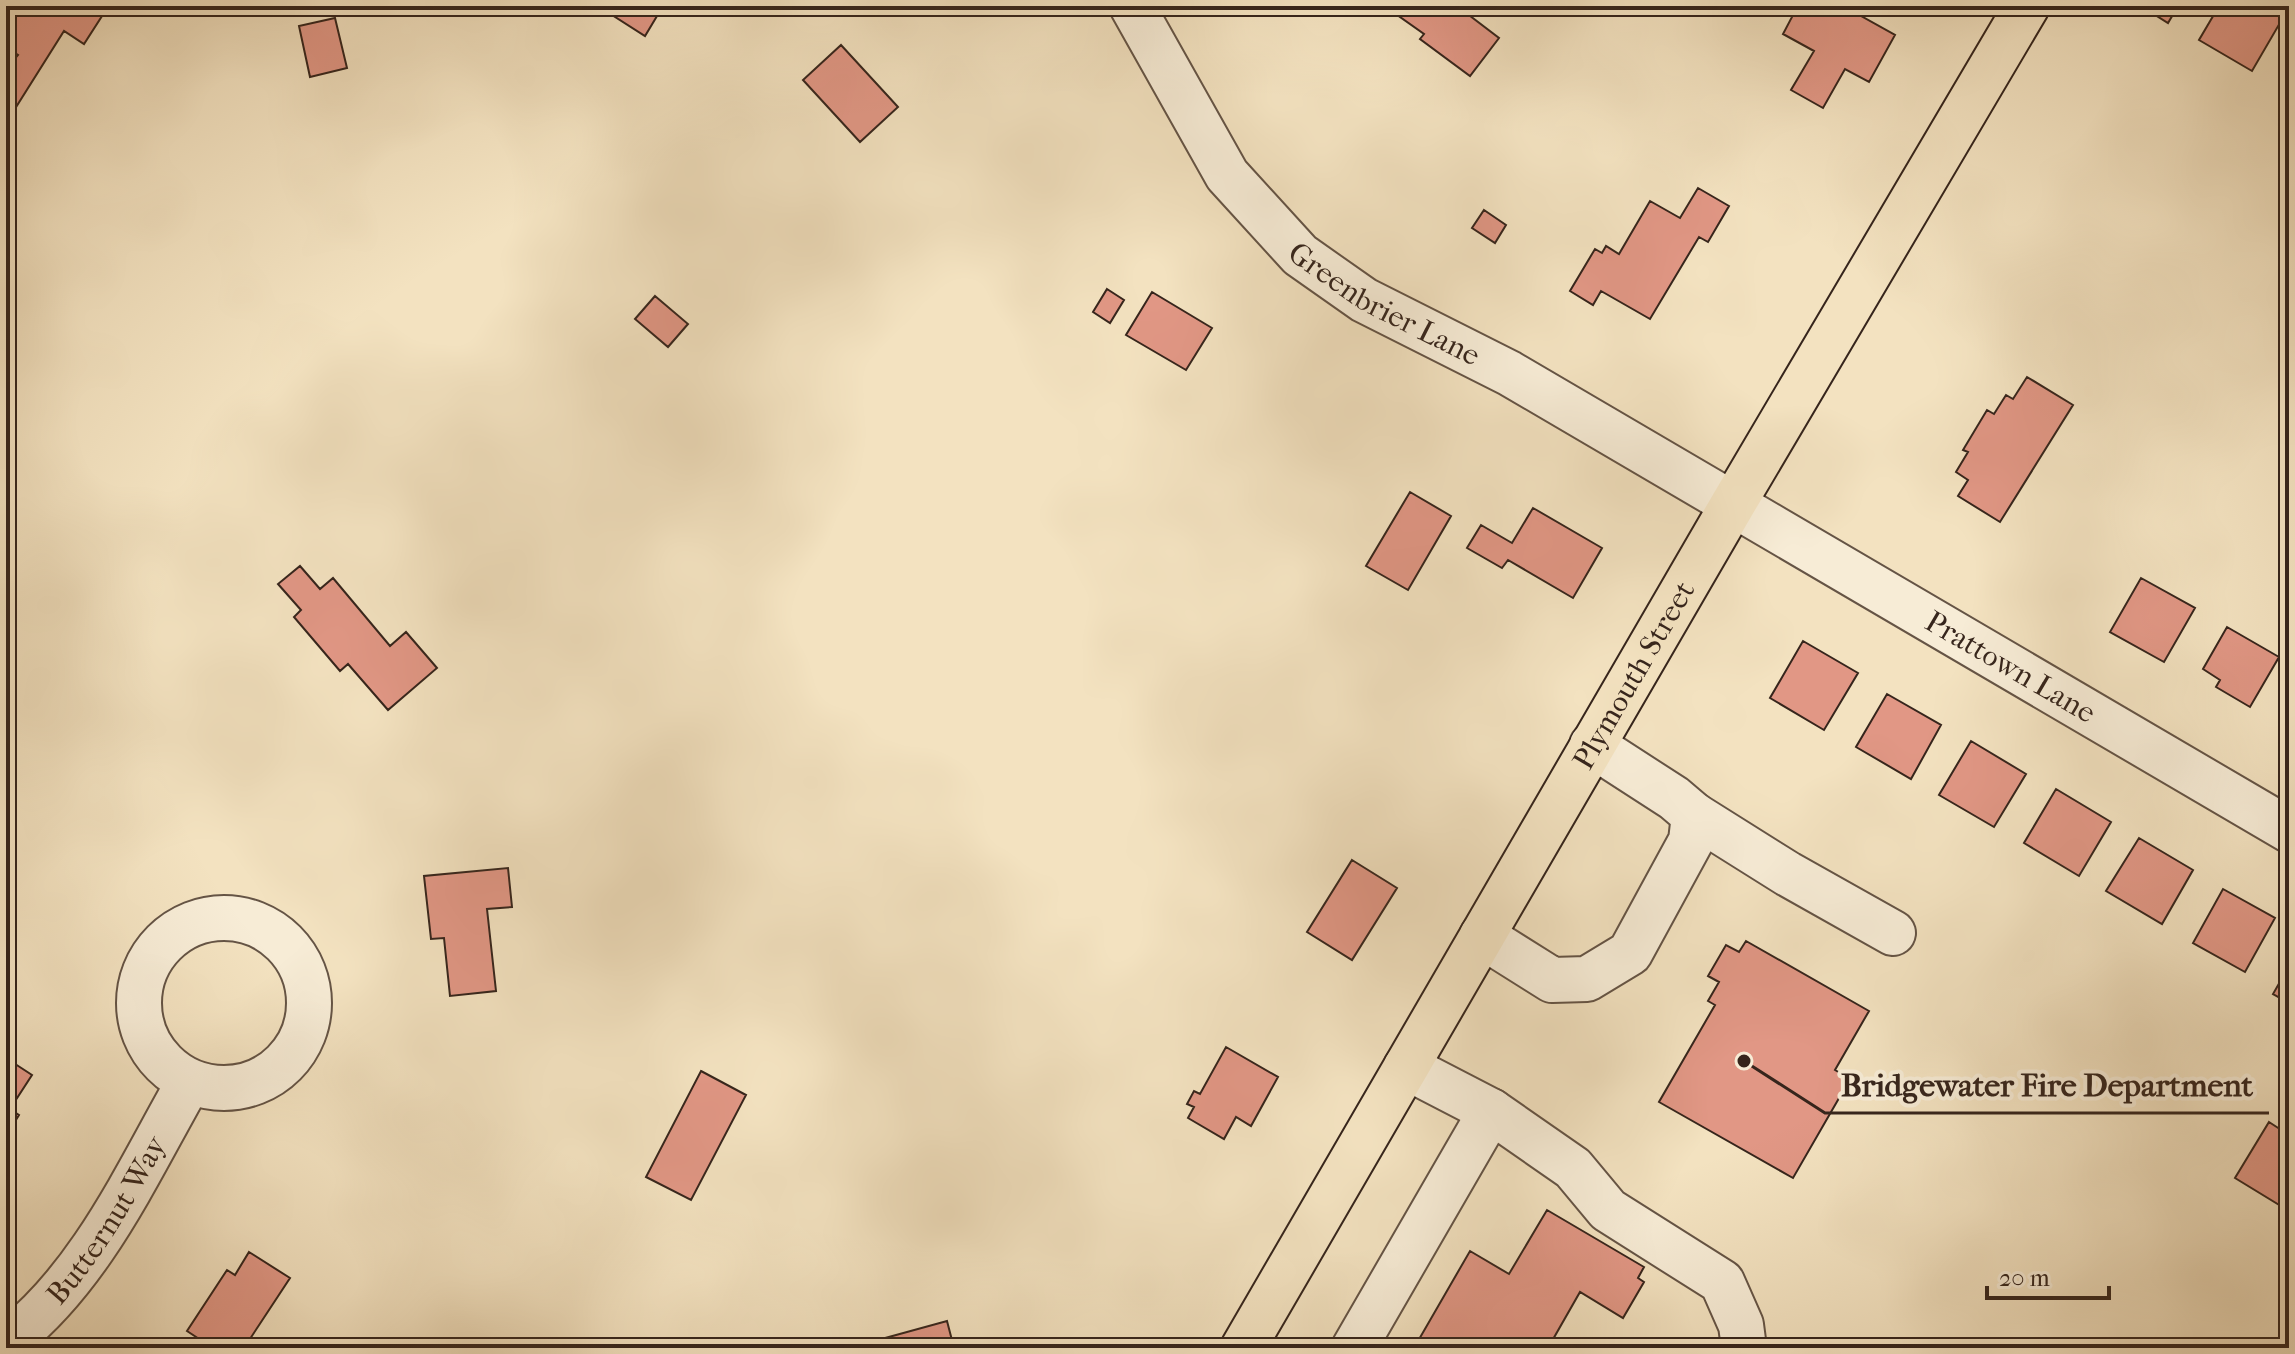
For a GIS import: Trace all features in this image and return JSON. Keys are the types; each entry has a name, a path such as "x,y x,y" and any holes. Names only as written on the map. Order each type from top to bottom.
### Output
{"main road":[{"name":"Plymouth Street","path":"1243,1348 1592,745 2027,6"}],"street":[{"name":"Greenbrier Lane","path":"1132,6 1227,175 1300,255 1364,300 1509,373 1733,504"},
{"name":"Prattown Lane","path":"1733,504 2289,830"},
{"path":"1592,745 1788,874 1893,933"},
{"path":"1482,936 1552,980 1587,979 1630,953 1691,841 1694,815"},
{"path":"1406,1067 1491,1111 1573,1168 1608,1210 1722,1282 1741,1325 1744,1348"},
{"name":"Butternut Way","path":"6,1343 51,1304 86,1260 189,1082"},
{"path":"1354,1348 1491,1111"}],"building":[{"path":"19,6 86,6 102,16 84,44 64,31 6,123 6,69 18,55 6,47 6,27"},
{"path":"598,6 663,6 645,36"},
{"path":"1398,6 1457,6 1499,38 1470,76 1420,39 1424,34 1393,12"},
{"path":"1773,6 1843,6 1895,35 1869,82 1845,69 1823,108 1791,90 1814,51 1783,34 1792,17"},
{"path":"2141,6 2178,6 2168,23"},
{"path":"2219,6 2266,6 2284,16 2252,71 2199,40"},
{"path":"335,18 347,68 310,77 299,26"},
{"path":"841,45 898,107 860,142 803,80"},
{"path":"1698,188 1729,206 1708,242 1699,237 1650,319 1601,291 1593,305 1570,291 1595,249 1602,253 1606,246 1619,254 1650,201 1680,218"},
{"path":"1484,210 1506,225 1495,243 1472,228"},
{"path":"1107,289 1124,300 1110,323 1093,312"},
{"path":"1152,292 1212,328 1186,370 1126,335"},
{"path":"655,296 688,324 668,347 635,319"},
{"path":"2027,377 2073,405 2000,522 1958,496 1968,480 1956,472 1968,452 1963,450 1987,410 1994,414 2006,395 2013,399"},
{"path":"1410,492 1451,516 1408,590 1366,566"},
{"path":"1533,508 1602,548 1573,598 1508,560 1502,568 1467,548 1481,525 1512,543"},
{"path":"300,566 320,589 333,578 390,646 406,632 437,668 388,710 348,664 340,671 294,617 301,610 278,584"},
{"path":"2141,578 2195,608 2164,662 2110,632"},
{"path":"2227,627 2279,657 2250,707 2216,687 2220,680 2203,669"},
{"path":"1803,641 1858,673 1824,730 1770,698"},
{"path":"1887,694 1941,725 1911,779 1856,747"},
{"path":"1971,741 2026,774 1994,827 1939,795"},
{"path":"2056,789 2111,822 2079,876 2024,843"},
{"path":"2139,838 2193,870 2162,924 2106,891"},
{"path":"1352,860 1397,888 1352,960 1307,932"},
{"path":"508,868 512,907 487,909 496,991 450,996 444,938 431,939 424,876"},
{"path":"2223,889 2275,918 2245,972 2193,943"},
{"path":"1746,941 1869,1011 1835,1070 1850,1079 1793,1178 1659,1102 1715,1005 1708,1001 1719,982 1708,976 1726,945 1739,952"},
{"path":"2289,966 2289,1003 2273,994"},
{"path":"1226,1047 1278,1077 1251,1126 1236,1117 1224,1139 1188,1118 1194,1107 1187,1104 1194,1091 1200,1094"},
{"path":"6,1058 32,1075 10,1109 19,1115 6,1136"},
{"path":"701,1071 746,1095 691,1200 646,1177"},
{"path":"2269,1122 2289,1135 2289,1211 2235,1178"},
{"path":"1547,1210 1644,1267 1638,1278 1644,1282 1623,1318 1580,1292 1548,1348 1532,1344 1530,1348 1414,1348 1470,1251 1509,1274"},
{"path":"249,1252 290,1278 244,1348 213,1348 187,1331 227,1270 235,1275"},
{"path":"947,1321 954,1348 856,1346"}],"place":[{"name":"Bridgewater Fire Department","path":"1744,1061"}]}
